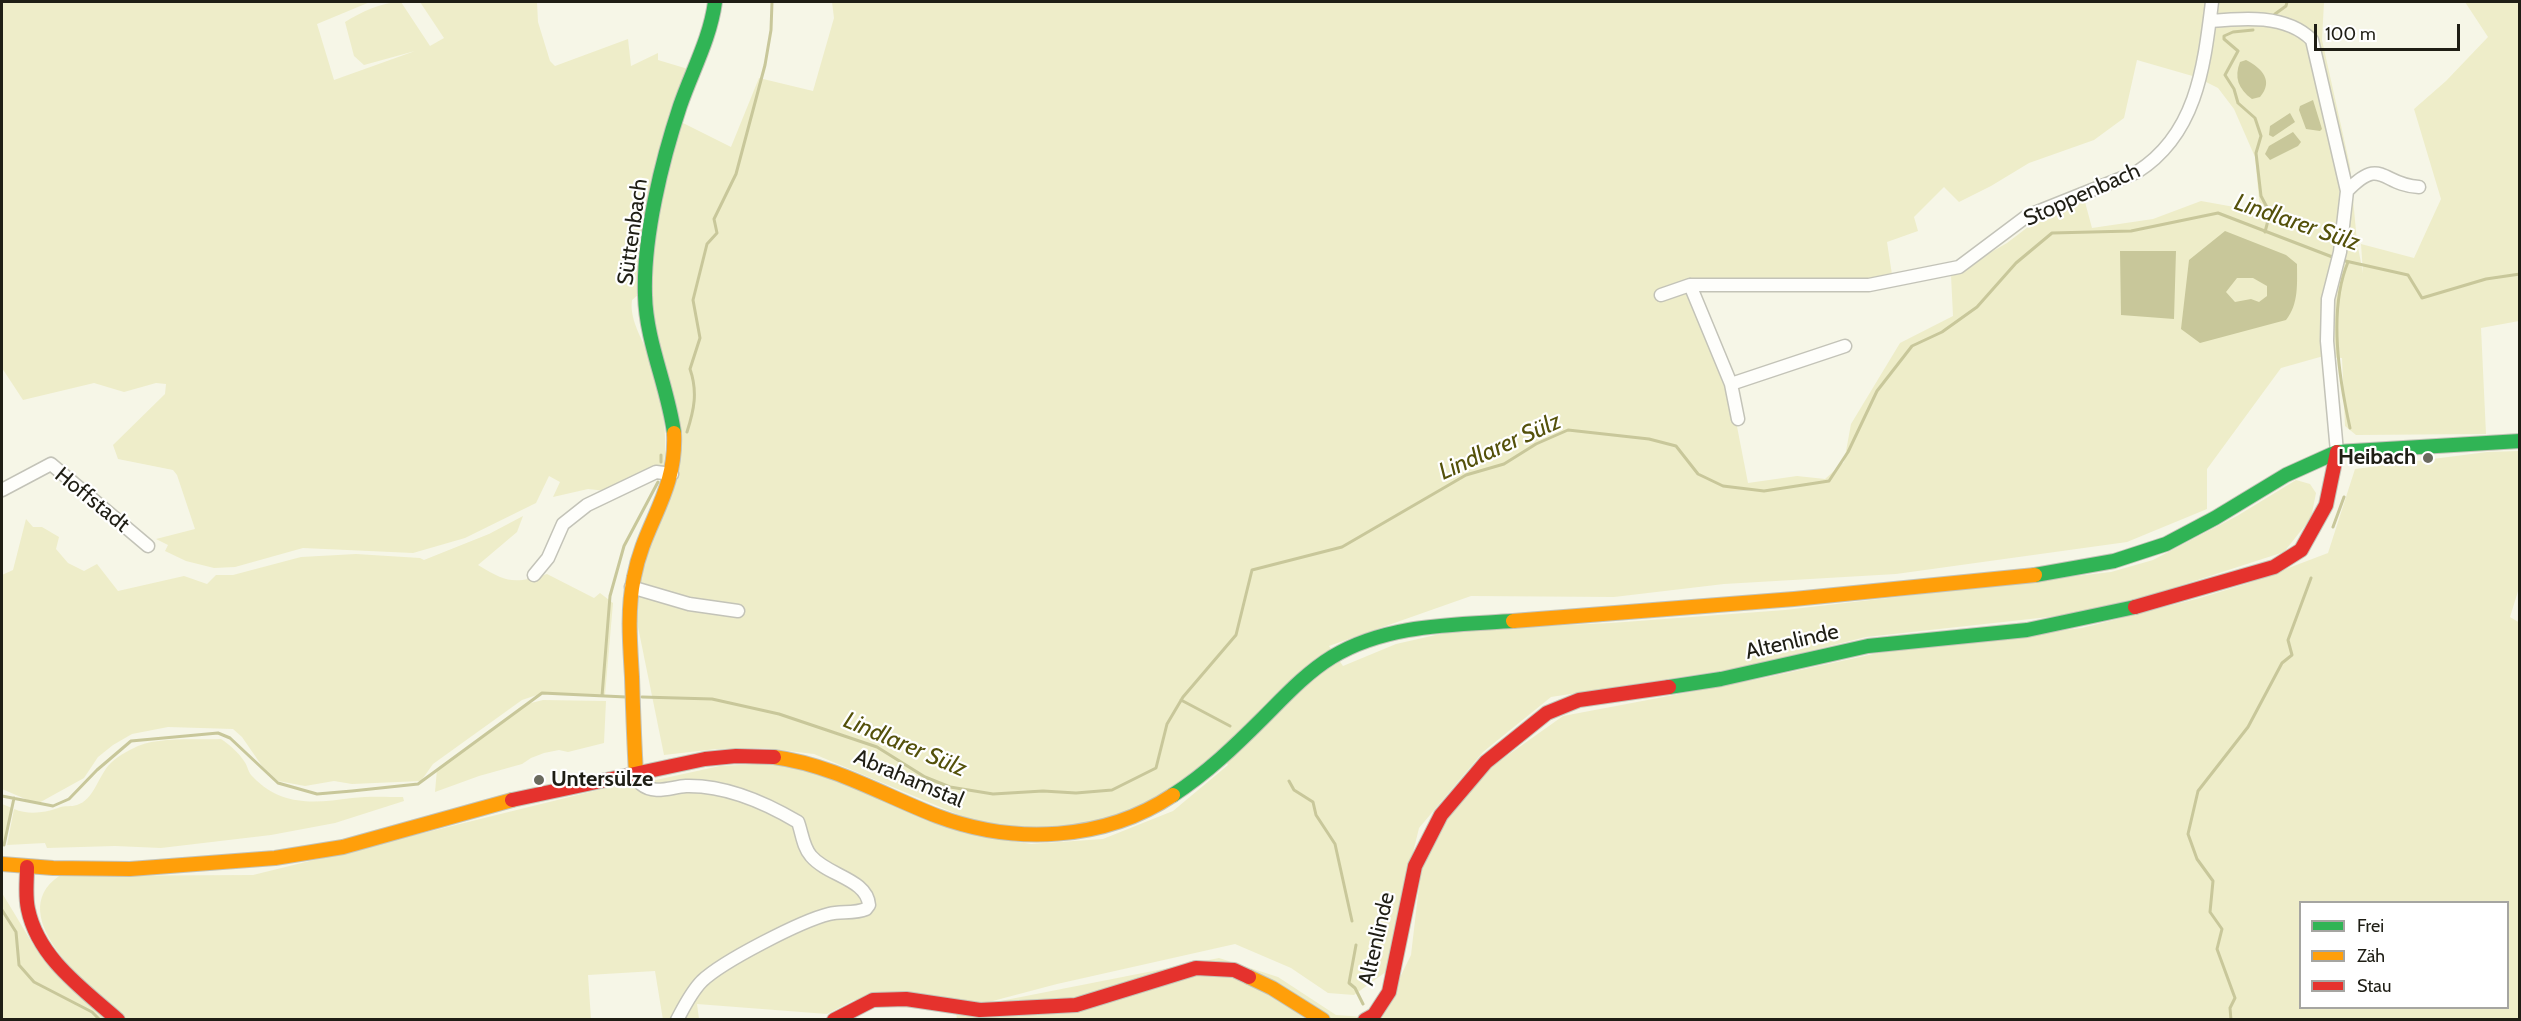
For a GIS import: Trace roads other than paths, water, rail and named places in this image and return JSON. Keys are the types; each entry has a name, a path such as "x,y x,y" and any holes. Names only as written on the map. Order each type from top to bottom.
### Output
{"main road":[{"name":"Süttenbach","path":"636,772 630,620 631,587 641,548 667,493 675,451 673,425 647,318 644,292 646,270 657,195 666,157 681,104 710,30 715,2"},
{"name":"Abrahamstal","path":"2,864 91,870 165,868 303,855 366,841 510,801 636,772 732,756 776,756 804,761 845,774 915,807 972,827 1001,833 1033,835 1069,833 1096,828 1154,808 1185,789 1227,754 1321,664 1353,646 1390,633 1427,627 1764,602 1982,580 2100,564 2142,554 2173,540 2310,460 2337,452 2520,441"},
{"name":"Altenlinde","path":"1365,1020 1374,1015 1389,992 1415,866 1441,815 1486,762 1547,713 1579,700 1721,679 1868,646 2027,630 2069,622 2123,611 2274,567 2301,550 2313,530 2326,505 2337,452"},
{"path":"27,867 28,910 41,942 62,969 118,1020"},
{"path":"834,1020 873,1000 906,999 980,1010 1076,1005 1196,968 1234,970 1272,988 1323,1020"}],"street":[{"path":"2212,2 2210,21 2252,18 2284,25 2304,33 2312,40 2347,191 2340,252 2328,299 2326,342 2337,452"},
{"name":"Stoppenbach","path":"1661,295 1690,285 1869,285 1959,267 2027,216 2137,172 2153,162 2173,140 2200,83 2210,21"},
{"path":"2347,191 2362,177 2373,172 2404,186 2419,187"},
{"path":"1690,285 1731,384 1738,419"},
{"path":"1731,384 1845,346"},
{"name":"Hoffstadt","path":"2,490 51,465 148,546"},
{"path":"534,575 548,558 563,524 586,505 656,472 672,474"},
{"path":"631,587 689,604 738,611"},
{"path":"636,772 641,784 651,790 686,786 709,788 760,802 786,815 798,822 804,846 810,855 824,868 864,889 868,898 869,905 866,909 829,914 807,922 718,969 702,981 693,992 677,1020"}],"waterway":[{"path":"687,432 694,401 694,385 690,369 700,338 693,300 707,244 717,233 714,219 736,174 765,65 771,30 772,2"},
{"name":"Heibach","path":"2275,14 2286,6 2287,2"},
{"name":"Heibach","path":"2253,30 2233,32 2224,36 2224,39 2238,51 2225,75 2234,89 2238,103 2255,118 2261,136 2256,153 2261,196 2270,213 2265,232"},
{"name":"Lindlarer Sülz","path":"642,697 712,699 779,714 877,747 925,777 950,787 993,794 1112,790 1156,768 1167,724 1183,697 1236,635 1252,570 1342,547 1466,475 1504,464 1536,444 1568,430 1649,439 1676,446 1698,474 1723,486 1764,491 1829,481 1848,452 1877,391 1912,346 1942,332 1977,307 2016,263 2052,233 2131,231 2218,213 2335,258"},
{"name":"Lindlarer Sülz","path":"2341,260 2408,275 2422,298 2486,279 2520,274"},
{"path":"2348,262 2338,301 2337,344 2350,428"},
{"path":"661,455 661,462"},
{"path":"602,696 610,596 624,546 658,482"},
{"path":"2333,527 2344,497"},
{"path":"2231,1020 2230,1008 2235,998 2217,949 2222,929 2210,912 2213,881 2197,859 2188,834 2198,791 2248,727 2282,663 2292,655 2288,640 2311,578"},
{"name":"Lindlarer Sülz","path":"2,796 53,806 69,799 97,770 131,741 218,733 230,738 278,783 317,794 418,784 542,693 626,697"},
{"path":"1181,700 1230,726"},
{"path":"1289,781 1294,790 1313,802 1316,815 1335,844 1352,921"},
{"path":"4,845 14,798"},
{"path":"2,910 16,932 19,965 34,982 92,1012 100,1020"},
{"path":"1356,945 1349,983 1355,988 1363,1004"}],"place":[{"name":"Heibach","path":"2428,458"},
{"name":"Untersülze","path":"539,780"}]}
